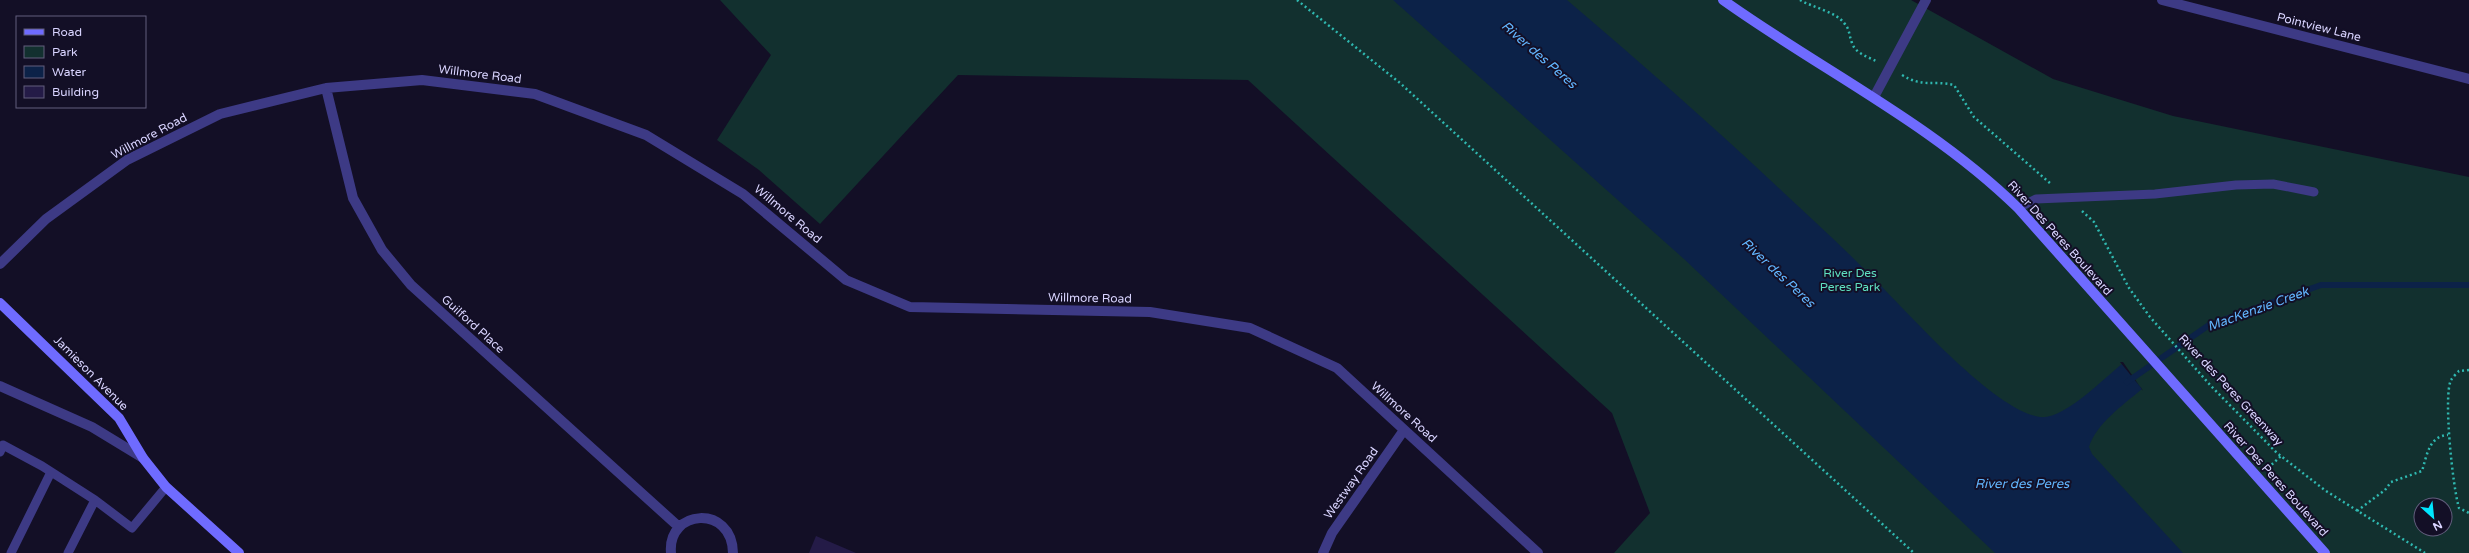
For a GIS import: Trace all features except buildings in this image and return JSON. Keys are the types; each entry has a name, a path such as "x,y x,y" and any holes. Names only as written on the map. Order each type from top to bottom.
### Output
{"main road":[{"name":"River Des Peres Boulevard","path":"1723,0 1874,97 1957,154 2018,208 2325,553"},
{"name":"Jamieson Avenue","path":"0,303 119,418 143,458 166,487 239,553"}],"street":[{"path":"1874,97 1926,0"},
{"name":"Pointview Lane","path":"2162,0 2469,79"},
{"name":"Willmore Road","path":"0,264 46,219 127,160 220,114 326,88 422,80 535,94 646,135 743,194 846,280 910,307 1150,312 1250,328 1337,368 1538,553"},
{"name":"Guilford Place","path":"326,88 353,198 382,250 411,285 679,527"},
{"path":"0,386 92,427 143,458"},
{"name":"Westway Road","path":"1324,553 1332,533 1404,430"},
{"path":"671,553 672,539 679,527 696,518 713,520 723,525 732,537 733,553"}],"lane":[{"path":"2018,208 2036,199 2155,194 2236,185 2273,184 2314,192"},
{"path":"0,452 3,446 51,472 95,500 132,528 166,487"},
{"path":"11,553 51,472"},
{"path":"68,553 95,500"}],"path":[{"path":"1297,0 1400,83 1914,553"},
{"path":"1800,0 1816,9 1835,15 1849,30 1852,44 1858,52 1873,60"},
{"name":"River des Peres Greenway","path":"1901,75 1914,82 1926,85 1946,83 1954,85 1974,117 2094,222 2129,288 2150,317 2277,453 2326,491 2425,553"},
{"path":"2469,370 2460,370 2451,380 2448,395 2448,435 2455,498 2459,508 2469,513"},
{"path":"2357,510 2385,490 2391,482 2422,470 2430,444 2438,438 2448,435"}],"green space":[{"name":"River Des Peres Park","path":"720,0 1911,0 2053,79 2173,116 2469,177 2469,553 1614,553 1650,513 1612,413 1248,80 958,75 820,224 759,170 717,140 771,55"}],"water":[{"name":"River des Peres","path":"1393,0 1567,0 1677,95 1758,168 1851,256 1952,358 1999,397 2021,410 2040,417 2050,416 2060,412 2083,397 2122,364 2142,389 2111,415 2098,430 2089,447 2092,454 2183,553 1995,553 1684,259"}],"pier":[{"path":"2120,362 2123,362 2140,386"}],"waterway":[{"name":"MacKenzie Creek","path":"2127,382 2209,325 2321,285 2469,285"}]}
